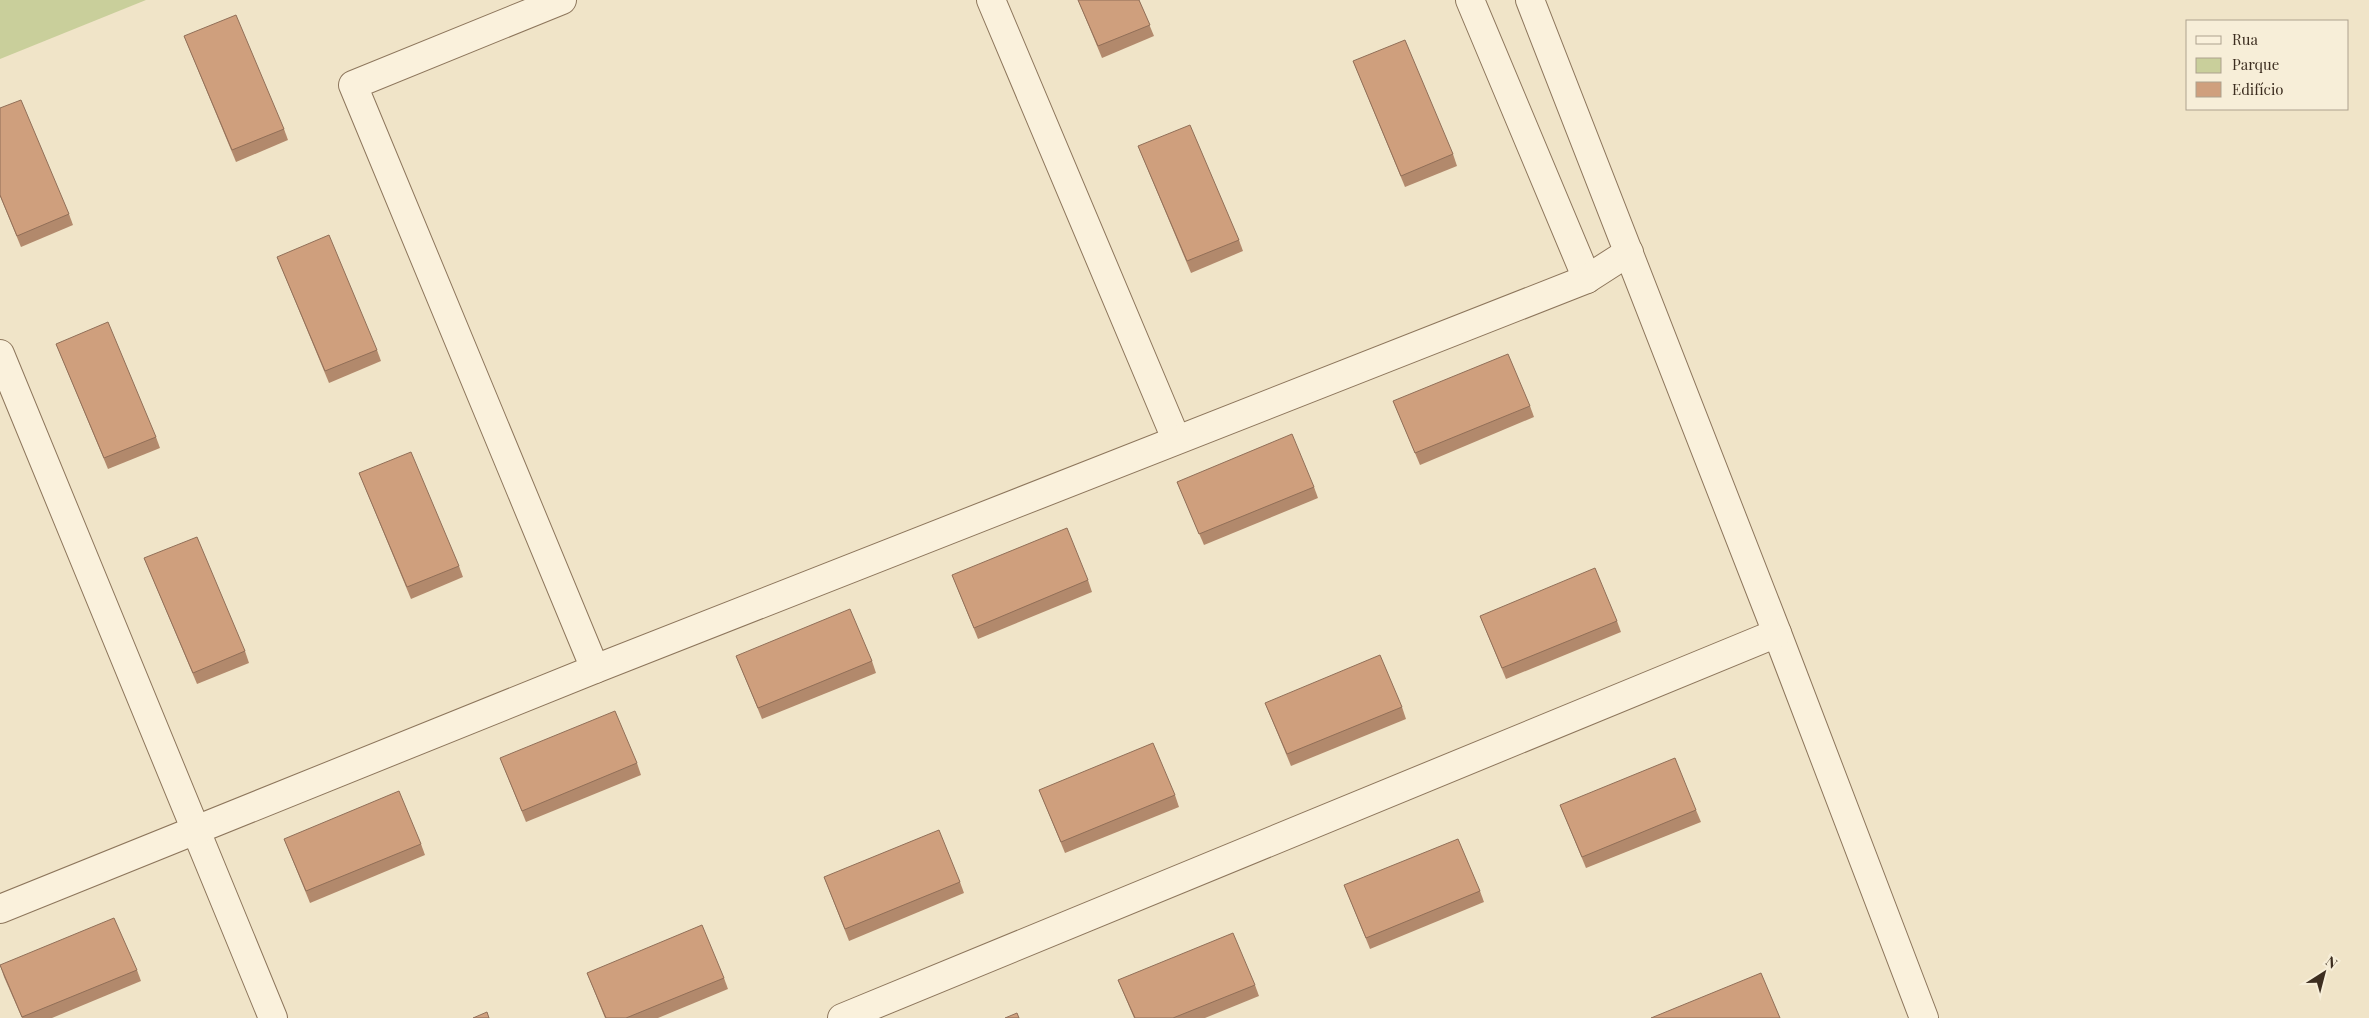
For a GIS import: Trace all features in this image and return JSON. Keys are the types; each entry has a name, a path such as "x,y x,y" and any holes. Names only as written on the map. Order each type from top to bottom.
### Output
{"street":[{"path":"562,0 353,85 595,669"},
{"path":"991,0 1176,439"},
{"path":"1470,0 1587,279"},
{"path":"1530,0 1777,633 1924,1018"},
{"path":"0,909 595,669 1587,279 1629,252"},
{"path":"0,354 274,1018"},
{"path":"842,1018 1777,633"}],"green space":[{"path":"0,0 146,0 0,59"}],"building":[{"path":"1078,0 1139,0 1150,25 1098,46"},
{"path":"236,15 284,129 232,150 184,36"},
{"path":"1405,40 1453,154 1401,176 1353,61"},
{"path":"21,100 69,214 17,236 0,195 0,108"},
{"path":"1190,125 1239,240 1187,261 1138,146"},
{"path":"329,235 377,350 325,371 277,257"},
{"path":"108,322 156,437 104,458 56,344"},
{"path":"1508,354 1530,406 1415,453 1393,401"},
{"path":"1292,434 1314,487 1199,534 1177,482"},
{"path":"411,452 459,566 407,587 359,473"},
{"path":"1067,528 1088,580 974,628 952,575"},
{"path":"197,537 245,651 193,673 144,558"},
{"path":"1595,568 1617,621 1502,668 1480,616"},
{"path":"850,609 872,661 758,708 736,656"},
{"path":"1380,655 1402,707 1287,754 1265,703"},
{"path":"615,711 637,763 522,811 500,758"},
{"path":"1153,743 1175,795 1061,842 1039,790"},
{"path":"1675,758 1696,810 1582,857 1560,805"},
{"path":"399,791 421,844 306,891 284,839"},
{"path":"939,830 960,882 845,929 824,877"},
{"path":"1458,839 1480,891 1366,938 1344,885"},
{"path":"114,918 137,970 22,1017 0,965"},
{"path":"702,925 724,978 626,1018 606,1018 587,973"},
{"path":"1233,933 1255,985 1173,1018 1135,1018 1118,980"},
{"path":"1761,973 1780,1018 1651,1018"},
{"path":"487,1012 489,1018 473,1018"},
{"path":"1017,1013 1019,1018 1005,1018"}]}
